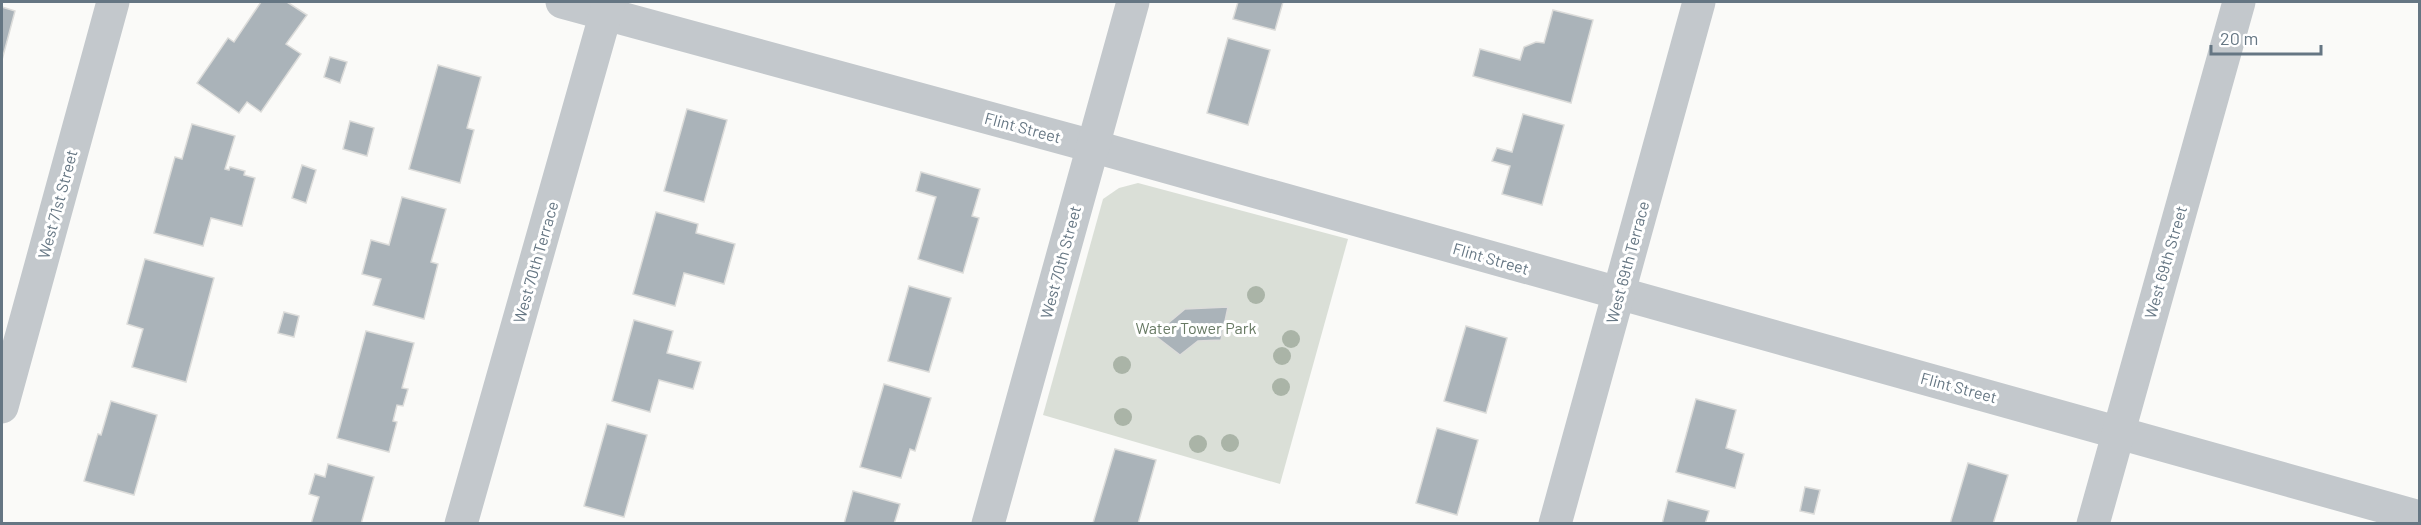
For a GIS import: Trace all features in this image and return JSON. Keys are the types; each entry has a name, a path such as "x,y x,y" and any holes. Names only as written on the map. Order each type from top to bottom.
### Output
{"street":[{"name":"West 71st Street","path":"2,407 113,2"},
{"name":"Flint Street","path":"562,2 608,7 1092,146 2420,517"},
{"name":"West 70th Street","path":"988,524 1133,2"},
{"name":"West 69th Terrace","path":"1555,524 1699,2"},
{"name":"West 69th Street","path":"2093,524 2239,2"},
{"name":"West 70th Terrace","path":"461,524 608,7"}],"green space":[{"name":"Water Tower Park","path":"1138,183 1348,239 1280,484 1043,415 1103,199 1119,188"}],"building":[{"path":"261,2 287,2 307,15 286,44 301,54 261,112 247,102 239,113 197,83 228,38 234,42"},
{"path":"1238,2 1283,2 1275,30 1233,19"},
{"path":"2,7 15,11 2,60"},
{"path":"1553,10 1593,20 1571,103 1473,76 1480,49 1520,60 1524,47 1536,42 1544,43"},
{"path":"1228,38 1270,50 1248,125 1207,113"},
{"path":"330,57 347,62 340,83 324,77"},
{"path":"438,65 481,77 467,128 474,130 460,183 409,169"},
{"path":"687,109 727,120 704,202 664,191"},
{"path":"1523,114 1564,125 1542,205 1502,194 1510,166 1492,161 1497,148 1512,152"},
{"path":"350,121 374,128 367,156 343,149"},
{"path":"192,124 235,136 225,169 229,170 230,167 245,171 244,175 255,178 242,226 211,218 203,246 154,233 175,157 182,159"},
{"path":"302,165 316,170 306,203 292,198"},
{"path":"921,172 980,189 972,216 979,218 963,273 918,259 936,197 916,191"},
{"path":"402,197 446,209 431,262 438,264 424,319 373,305 381,279 362,274 371,240 389,245"},
{"path":"656,212 698,224 696,233 735,244 724,284 684,273 675,306 633,294"},
{"path":"145,259 214,278 186,382 132,367 143,329 127,324"},
{"path":"909,286 951,298 929,372 888,361"},
{"path":"1228,307 1221,340 1198,341 1180,355 1154,335 1185,309"},
{"path":"284,312 299,316 294,337 278,333"},
{"path":"634,320 673,331 667,353 701,362 693,389 659,380 650,412 612,401"},
{"path":"1466,326 1507,338 1486,413 1444,401"},
{"path":"366,331 414,343 402,388 408,389 403,406 397,405 393,421 397,422 389,452 337,438"},
{"path":"884,384 931,398 915,451 910,449 901,478 860,467"},
{"path":"1696,399 1736,410 1726,448 1744,454 1735,488 1676,472"},
{"path":"111,401 157,415 134,495 84,481"},
{"path":"607,424 647,435 624,517 584,506"},
{"path":"1437,428 1478,440 1457,515 1416,503"},
{"path":"1115,449 1156,460 1138,524 1093,523"},
{"path":"1968,463 2008,475 1993,524 1950,524"},
{"path":"328,464 374,477 361,524 311,524 319,497 309,494 315,474 325,477"},
{"path":"1805,487 1820,490 1814,514 1800,511"},
{"path":"853,491 900,504 894,524 844,524"},
{"path":"1668,500 1709,511 1705,524 1662,524"}]}
